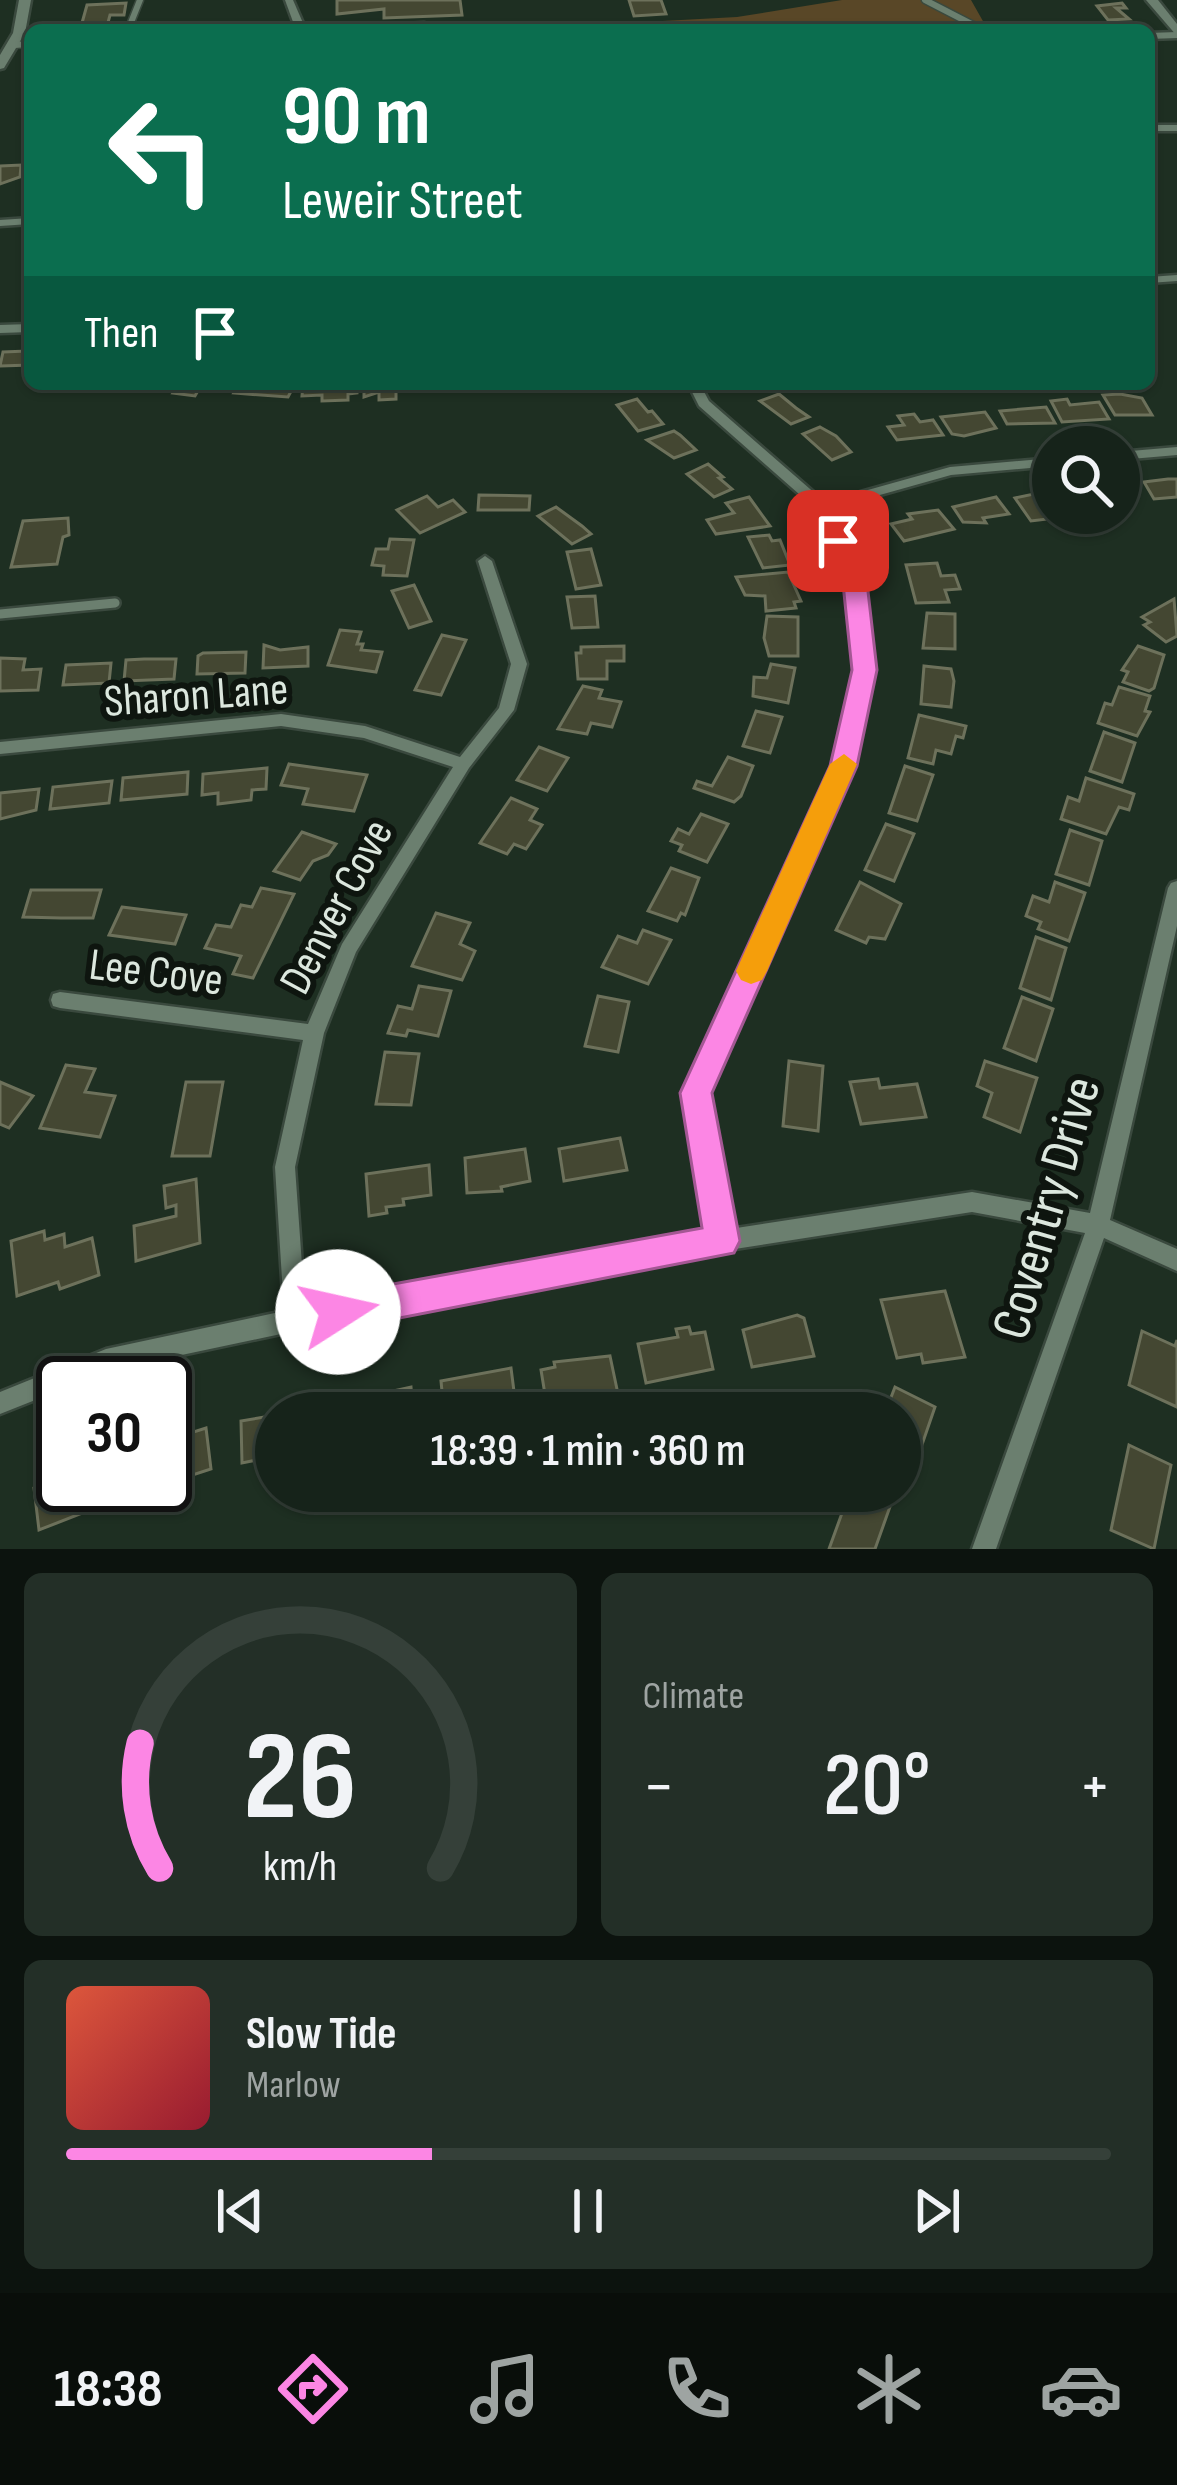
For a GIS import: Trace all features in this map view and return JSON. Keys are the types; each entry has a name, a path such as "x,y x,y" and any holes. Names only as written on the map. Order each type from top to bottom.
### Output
{"street":[{"path":"0,64 14,45 25,0"},
{"path":"1152,0 1170,12 1177,33"},
{"path":"697,390 704,403 822,507 854,574 865,670 843,766 696,1093 722,1241"},
{"path":"1140,454 1177,451"},
{"path":"822,507 950,471 1032,464"},
{"name":"Denver Cove","path":"295,1320 285,1167 314,1033 348,950 463,764 506,710 519,664 485,561"},
{"name":"Sharon Lane","path":"0,748 280,720 365,732 463,764"},
{"name":"Coventry Drive","path":"984,1549 1098,1225 1177,888"},
{"name":"Lee Cove","path":"60,1000 314,1033"},
{"path":"0,1403 106,1360 295,1320 722,1241 972,1202 1098,1225 1177,1260"}],"lane":[{"path":"925,0 971,24"},
{"path":"14,45 24,44"},
{"path":"0,614 115,603"}],"shaded area":[{"path":"842,0 971,0 985,24 607,24 737,17"}],"building":[{"path":"337,0 460,0 462,15 384,18 384,9 337,14"},
{"path":"629,0 661,0 666,14 634,16"},
{"path":"126,3 124,15 110,15 108,24 82,24 87,5"},
{"path":"1122,3 1126,8 1116,8 1129,19 1108,20 1097,6"},
{"path":"21,165 20,177 0,184 0,166"},
{"path":"24,351 24,365 0,366 3,352"},
{"path":"175,390 198,390 195,396 173,393"},
{"path":"236,390 292,390 288,397 234,393"},
{"path":"302,390 357,390 348,394 348,400 302,396"},
{"path":"364,390 406,390 396,391 396,399 379,400 379,392 364,397"},
{"path":"779,394 809,417 791,424 760,401"},
{"path":"1103,395 1142,398 1152,415 1115,415"},
{"path":"637,399 663,424 638,431 617,405"},
{"path":"1067,399 1070,405 1099,402 1109,419 1062,422 1051,401"},
{"path":"1046,407 1055,423 1007,424 1000,411"},
{"path":"985,412 996,428 964,436 952,434 941,417"},
{"path":"914,414 920,422 933,420 943,435 897,440 888,427 904,425 898,416"},
{"path":"820,427 851,452 832,460 803,434"},
{"path":"674,431 696,450 674,458 647,440"},
{"path":"708,464 732,489 714,497 687,474"},
{"path":"1177,479 1177,497 1154,499 1144,482"},
{"path":"1032,494 1032,521 1031,521 1015,498"},
{"path":"479,495 530,496 529,510 478,510"},
{"path":"427,496 438,507 453,500 465,512 420,533 397,510"},
{"path":"749,497 770,526 716,534 707,520 734,513 726,503"},
{"path":"996,497 1009,514 983,518 986,523 963,522 953,507"},
{"path":"556,507 591,534 572,544 538,516"},
{"path":"938,510 954,529 904,541 891,524 912,519 908,514"},
{"path":"68,518 69,535 63,537 57,564 11,567 23,521"},
{"path":"769,535 772,541 780,540 790,565 763,568 748,537"},
{"path":"390,539 414,540 407,576 383,575 384,566 372,565 376,549 388,549"},
{"path":"591,549 601,585 576,589 567,552"},
{"path":"937,563 941,576 955,575 960,589 945,590 949,602 916,603 906,565"},
{"path":"788,572 801,601 794,602 796,608 766,611 765,596 745,595 736,577"},
{"path":"414,585 431,621 409,628 392,591"},
{"path":"595,596 598,627 572,628 567,597"},
{"path":"1174,599 1177,636 1166,642 1144,625 1150,622 1142,617"},
{"path":"927,613 955,614 955,649 923,648"},
{"path":"767,616 798,617 798,656 769,656 764,638"},
{"path":"340,630 361,632 357,644 363,644 361,650 382,652 376,672 328,665"},
{"path":"442,635 466,640 441,695 415,690"},
{"path":"264,645 280,650 308,647 308,666 263,668"},
{"path":"624,646 624,661 607,661 607,679 578,679 576,653 581,653 581,647"},
{"path":"1138,646 1164,655 1149,691 1123,682 1128,672 1122,670"},
{"path":"246,652 245,673 197,674 198,656 203,653"},
{"path":"0,658 25,659 23,670 41,669 38,690 0,691"},
{"path":"176,659 174,679 124,681 126,660"},
{"path":"111,663 109,683 63,685 66,665"},
{"path":"771,664 795,668 788,703 753,696 754,677 767,678"},
{"path":"924,666 951,669 951,707 921,704"},
{"path":"583,686 602,690 599,698 621,702 612,727 591,723 587,734 558,729"},
{"path":"1119,687 1150,696 1145,711 1150,712 1137,736 1098,723 1105,703 1112,705"},
{"path":"756,711 782,717 770,753 743,746"},
{"path":"919,715 966,726 963,738 956,736 951,754 936,750 933,764 908,758"},
{"path":"1104,732 1135,743 1122,782 1090,771"},
{"path":"539,747 568,758 547,791 517,780"},
{"path":"728,757 753,766 741,796 734,802 694,788 697,781 712,786"},
{"path":"289,764 367,775 354,811 303,804 308,789 281,785"},
{"path":"905,766 933,775 917,821 889,813"},
{"path":"267,768 266,789 252,790 251,800 218,804 218,793 202,795 203,774"},
{"path":"188,772 187,794 121,800 123,778"},
{"path":"1086,778 1134,794 1129,810 1119,807 1106,834 1061,819 1068,797 1079,801"},
{"path":"112,781 109,803 50,809 53,787"},
{"path":"39,789 36,810 0,819 0,793"},
{"path":"511,798 537,809 530,820 542,825 526,849 514,844 507,854 480,843"},
{"path":"701,814 728,824 707,862 679,851 682,845 671,841 678,829 689,834"},
{"path":"886,824 914,834 894,881 865,870"},
{"path":"1070,830 1102,841 1089,885 1056,874"},
{"path":"302,832 336,844 328,855 313,861 300,880 274,871"},
{"path":"671,868 699,878 685,915 681,913 677,921 648,911"},
{"path":"860,882 901,904 885,939 869,937 866,943 836,930"},
{"path":"1055,882 1085,893 1069,941 1038,929 1041,922 1026,916 1033,896 1049,902"},
{"path":"261,888 294,894 253,978 233,974 241,956 205,948 216,925 231,927 241,905 252,907"},
{"path":"31,890 101,890 93,918 23,917"},
{"path":"122,907 186,915 175,944 109,935"},
{"path":"436,913 470,923 460,944 475,951 462,980 412,966"},
{"path":"643,930 671,940 648,984 602,967 618,936 637,943"},
{"path":"1036,937 1066,948 1051,1000 1020,988"},
{"path":"419,986 451,991 438,1036 408,1030 406,1036 388,1033 398,1006 412,1009"},
{"path":"598,996 629,1002 618,1052 585,1046"},
{"path":"1022,997 1053,1009 1036,1061 1004,1048"},
{"path":"385,1052 419,1054 411,1105 376,1104"},
{"path":"789,1061 823,1066 818,1131 783,1126"},
{"path":"985,1061 1037,1078 1020,1132 984,1117 992,1093 977,1086"},
{"path":"66,1065 95,1069 85,1092 115,1096 100,1137 40,1128"},
{"path":"878,1079 880,1088 917,1084 926,1117 861,1124 850,1082"},
{"path":"0,1082 33,1096 9,1128 0,1124"},
{"path":"186,1082 223,1082 210,1156 172,1156"},
{"path":"620,1138 627,1170 564,1181 559,1149"},
{"path":"525,1149 530,1181 501,1187 502,1191 467,1193 465,1158"},
{"path":"429,1165 431,1195 403,1199 404,1205 369,1216 366,1174"},
{"path":"196,1179 200,1243 136,1261 134,1226 176,1216 176,1205 166,1208 164,1186"},
{"path":"44,1231 45,1240 64,1234 65,1247 92,1238 99,1275 60,1289 58,1282 17,1296 11,1241"},
{"path":"945,1291 965,1357 923,1363 921,1354 897,1358 881,1300"},
{"path":"797,1315 804,1318 814,1356 752,1367 743,1330"},
{"path":"689,1327 691,1334 705,1332 713,1369 646,1383 638,1344 678,1337 676,1329"},
{"path":"1142,1331 1175,1346 1177,1340 1177,1407 1129,1385"},
{"path":"610,1356 618,1392 545,1392 541,1370 555,1367 554,1362"},
{"path":"511,1368 514,1392 442,1392 441,1381"},
{"path":"921,1400 935,1407 921,1448"},
{"path":"255,1419 255,1460 242,1463 241,1421"},
{"path":"206,1428 211,1469 192,1475 192,1432"},
{"path":"1129,1445 1171,1465 1154,1549 1111,1530"},
{"path":"37,1512 85,1512 39,1530"},
{"path":"842,1512 888,1512 875,1549 829,1549"}],"slow traffic":[{"path":"751,971 844,764"}],"route":[{"path":"338,1312 722,1241 696,1093 843,766 865,670 854,574 838,541"}]}
